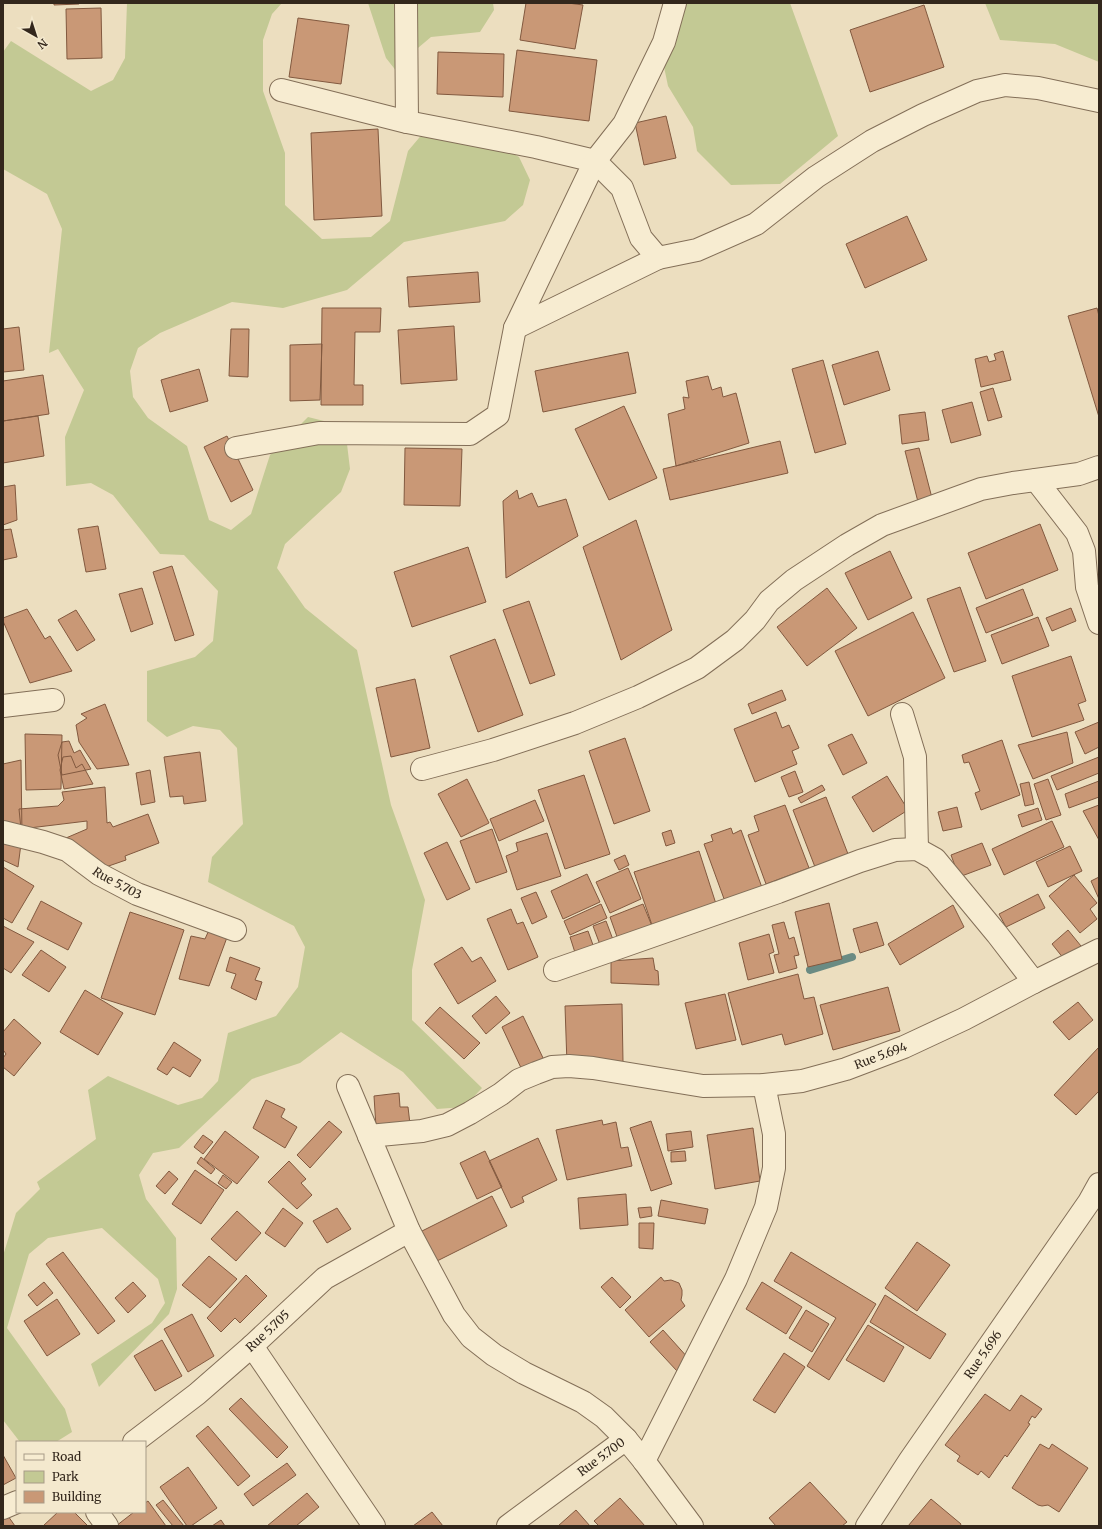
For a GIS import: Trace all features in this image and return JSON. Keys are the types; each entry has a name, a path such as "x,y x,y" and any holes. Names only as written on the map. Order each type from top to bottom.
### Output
{"street":[{"path":"406,3 408,122"},
{"path":"236,448 319,433 470,434 498,415 515,328 596,161 624,124 664,42 675,3"},
{"path":"515,328 658,258 697,250 756,224 816,177 872,141 923,115 977,91 1005,85 1038,88 1099,100"},
{"path":"282,90 408,122 536,147 596,161 622,188 641,238 658,258"},
{"path":"422,770 493,750 575,723 638,697 697,668 735,640 755,620 769,601 794,580 847,545 882,525 981,490 1013,483 1079,474 1099,467"},
{"path":"1036,480 1077,533 1084,551 1087,587 1099,623"},
{"path":"3,706 53,700"},
{"path":"902,714 915,757 917,849"},
{"name":"Rue 5.703","path":"3,832 43,842 67,850 100,874 137,894 235,930"},
{"path":"555,970 778,892 860,861 895,850 917,849 935,859 997,934 1034,982"},
{"name":"Rue 5.694","path":"369,1136 422,1131 447,1125 501,1094 519,1080 536,1072 552,1067 569,1066 593,1068 703,1086 764,1086 802,1081 846,1069 904,1047 964,1019 1099,950"},
{"path":"348,1086 409,1231 454,1315 471,1337 494,1355 524,1373 583,1402 604,1417 626,1439"},
{"path":"644,1461 736,1279 766,1207 774,1168 774,1134 764,1086"},
{"name":"Rue 5.696","path":"867,1526 910,1460 1089,1202 1099,1184"},
{"name":"Rue 5.705","path":"135,1441 197,1394 252,1346 325,1278 409,1231"},
{"path":"252,1346 374,1526"},
{"name":"Rue 5.700","path":"508,1526 626,1439 692,1526"},
{"path":"3,1508 16,1502"},
{"path":"98,1513 107,1526"}],"green space":[{"path":"127,3 282,3 272,14 263,40 263,91 285,153 285,205 322,239 371,237 390,221 408,151 424,132 497,145 519,157 530,180 523,205 505,221 404,242 347,290 283,308 232,302 160,333 138,348 130,371 133,397 148,418 187,446 209,520 231,530 251,514 270,455 308,417 332,423 347,444 350,469 341,492 285,544 277,568 305,608 357,650 391,805 425,900 412,970 412,1020 482,1088 464,1107 437,1109 403,1072 341,1032 300,1063 252,1079 179,1148 153,1153 139,1175 146,1199 176,1238 177,1289 169,1314 99,1387 91,1364 152,1323 165,1303 158,1279 102,1228 48,1238 29,1254 7,1328 65,1409 72,1432 58,1441 19,1441 3,1420 3,1256 16,1213 40,1189 37,1182 96,1139 88,1090 108,1076 178,1105 202,1098 218,1081 228,1033 276,1016 298,987 305,947 294,926 208,882 212,857 243,824 237,748 220,730 193,726 167,737 147,721 147,671 195,657 213,641 218,591 184,555 160,554 113,495 91,483 66,486 65,437 84,390 58,349 49,353 62,229 47,194 3,169 3,52 11,41 91,91 113,80 125,58"},
{"path":"368,3 493,3 494,10 480,32 431,37 412,53 401,77 386,58"},
{"path":"673,3 790,3 838,136 780,184 731,185 697,151 693,127 668,86 658,38"},
{"path":"985,3 1099,3 1099,62 1055,44 1000,40"}],"building":[{"path":"54,3 79,3 79,4 54,5"},
{"path":"526,3 568,3 583,5 575,49 520,40"},
{"path":"924,5 944,67 870,92 850,30"},
{"path":"101,8 102,58 67,59 66,9"},
{"path":"298,18 349,25 341,84 289,77"},
{"path":"517,50 597,60 589,121 509,111"},
{"path":"438,52 504,54 503,97 437,94"},
{"path":"666,116 676,158 644,165 635,123"},
{"path":"378,129 382,216 314,220 311,133"},
{"path":"907,216 927,260 865,288 846,244"},
{"path":"478,272 480,302 409,307 407,277"},
{"path":"322,308 381,308 380,332 355,332 354,385 363,385 363,405 321,405"},
{"path":"1097,308 1099,316 1099,417 1068,316"},
{"path":"454,326 457,380 401,384 398,330"},
{"path":"19,327 24,370 3,372 3,329"},
{"path":"231,329 249,329 248,377 229,376"},
{"path":"322,344 320,400 290,401 290,345"},
{"path":"878,351 890,390 844,405 832,365"},
{"path":"1003,351 1011,380 981,387 975,359 987,356 989,362 996,360 994,354"},
{"path":"628,352 636,393 543,412 535,371"},
{"path":"823,360 846,444 815,453 792,369"},
{"path":"199,369 208,401 170,412 161,380"},
{"path":"43,375 49,414 3,421 3,381"},
{"path":"708,376 712,390 721,387 723,397 736,393 749,443 676,466 668,414 685,409 683,397 689,398 686,381"},
{"path":"993,388 1002,417 988,421 980,392"},
{"path":"972,402 981,435 951,443 942,410"},
{"path":"624,406 657,478 609,500 575,429"},
{"path":"925,412 929,440 902,444 899,415"},
{"path":"38,416 44,456 3,463 3,421"},
{"path":"227,436 253,490 231,502 204,447"},
{"path":"780,441 788,473 670,500 663,469"},
{"path":"405,448 462,449 460,506 404,505"},
{"path":"919,448 932,498 918,502 905,451"},
{"path":"15,485 17,520 3,525 3,487"},
{"path":"517,490 519,499 532,493 538,507 566,499 578,536 506,578 503,501"},
{"path":"636,520 672,630 621,660 583,547"},
{"path":"1040,524 1058,570 986,599 968,553"},
{"path":"98,526 106,569 86,572 78,529"},
{"path":"11,529 17,557 3,560 3,530"},
{"path":"468,547 486,602 412,627 394,572"},
{"path":"890,551 912,598 868,620 845,573"},
{"path":"172,566 194,635 175,641 153,572"},
{"path":"960,587 986,661 954,672 927,599"},
{"path":"142,588 153,624 131,632 119,594"},
{"path":"827,588 857,628 807,666 777,627"},
{"path":"1023,589 1033,615 986,633 976,608"},
{"path":"529,601 555,675 530,684 503,610"},
{"path":"1071,608 1076,621 1052,631 1046,618"},
{"path":"27,609 45,639 50,636 72,671 30,683 3,621 3,618"},
{"path":"76,610 95,640 77,651 58,620"},
{"path":"913,612 945,678 868,716 835,651"},
{"path":"1038,617 1049,646 1002,664 991,635"},
{"path":"495,639 523,715 478,732 450,656"},
{"path":"1071,656 1086,701 1078,704 1084,720 1032,737 1012,676"},
{"path":"415,679 430,748 391,757 376,688"},
{"path":"782,690 786,700 752,714 748,704"},
{"path":"105,704 129,765 97,769 79,742 76,725 87,718 81,714"},
{"path":"776,712 782,728 789,725 799,748 792,751 797,764 755,782 734,729"},
{"path":"1099,722 1099,747 1085,754 1075,732"},
{"path":"1067,732 1073,763 1033,779 1018,745"},
{"path":"25,734 62,735 61,789 26,790"},
{"path":"852,734 867,763 843,775 828,745"},
{"path":"625,738 650,811 614,824 589,751"},
{"path":"1002,740 1020,795 981,810 975,793 980,791 969,762 964,763 962,755"},
{"path":"69,741 74,753 80,750 91,769 62,775 58,755 62,742"},
{"path":"200,752 206,801 184,804 183,796 170,797 164,757"},
{"path":"71,756 76,768 82,764 93,784 64,789 60,770 63,757"},
{"path":"1099,757 1099,773 1057,790 1051,776"},
{"path":"21,760 22,836 18,867 3,860 3,764"},
{"path":"150,770 155,802 141,805 136,773"},
{"path":"795,771 803,792 789,797 781,777"},
{"path":"584,775 610,854 565,869 538,790"},
{"path":"887,776 908,810 873,832 852,797"},
{"path":"467,779 489,823 461,837 438,794"},
{"path":"1048,779 1061,815 1046,820 1034,784"},
{"path":"1099,781 1099,797 1069,808 1065,794"},
{"path":"1029,782 1034,804 1025,806 1020,784"},
{"path":"822,785 825,790 801,803 798,798"},
{"path":"105,787 107,823 110,822 113,827 148,814 159,843 125,856 126,860 97,870 59,841 87,829 87,821 21,829 19,809 58,806 64,800 62,792"},
{"path":"826,797 848,854 815,867 793,810"},
{"path":"535,800 544,821 499,841 490,819"},
{"path":"785,805 809,868 766,884 748,835 759,831 754,816"},
{"path":"1099,805 1099,840 1083,811"},
{"path":"957,807 962,827 943,831 938,812"},
{"path":"1038,808 1042,820 1022,827 1018,815"},
{"path":"1052,821 1064,847 1004,875 992,849"},
{"path":"731,828 733,834 741,830 764,893 727,907 704,844 713,841 711,835"},
{"path":"492,829 507,872 476,883 460,841"},
{"path":"671,830 675,843 666,846 662,833"},
{"path":"547,833 561,876 517,890 506,856 518,851 516,843"},
{"path":"447,842 470,889 447,900 424,853"},
{"path":"982,843 991,865 959,877 951,855"},
{"path":"1070,846 1082,871 1048,887 1036,862"},
{"path":"699,851 717,907 653,928 634,872"},
{"path":"625,855 629,865 619,870 614,860"},
{"path":"3,867 34,886 12,923 3,918"},
{"path":"628,868 641,899 610,913 596,882"},
{"path":"587,874 600,902 563,919 551,891"},
{"path":"1074,875 1097,903 1090,909 1097,919 1080,933 1049,896"},
{"path":"1099,877 1099,899 1091,881"},
{"path":"536,892 547,917 532,924 521,898"},
{"path":"1038,894 1045,908 1006,927 999,914"},
{"path":"41,901 82,923 68,950 27,929"},
{"path":"829,903 842,959 808,967 795,912"},
{"path":"601,904 607,918 570,935 564,921"},
{"path":"643,904 654,931 620,945 610,917"},
{"path":"953,905 964,927 900,965 888,944"},
{"path":"511,909 517,924 523,922 538,957 508,970 487,919"},
{"path":"130,912 184,930 155,1015 101,998"},
{"path":"606,921 615,945 602,950 593,926"},
{"path":"784,922 789,939 794,937 799,955 794,956 797,968 779,973 774,955 779,954 772,925"},
{"path":"877,922 884,945 860,953 853,929"},
{"path":"3,926 34,942 11,973 3,968"},
{"path":"209,930 229,932 209,986 179,979 191,936 205,939"},
{"path":"1068,930 1081,946 1064,959 1052,944"},
{"path":"588,931 598,959 579,965 570,937"},
{"path":"769,934 774,952 769,954 774,973 748,980 739,943"},
{"path":"462,947 472,962 481,957 496,981 458,1004 434,964"},
{"path":"41,950 66,967 49,992 22,975"},
{"path":"230,957 260,968 255,980 262,982 256,1000 231,988 236,974 226,971"},
{"path":"653,958 655,970 658,971 659,985 611,983 611,961"},
{"path":"798,974 804,999 814,997 823,1034 785,1045 782,1034 742,1045 728,993"},
{"path":"888,987 900,1031 833,1050 820,1005"},
{"path":"85,990 123,1013 98,1055 60,1032"},
{"path":"725,994 736,1040 696,1049 685,1003"},
{"path":"496,996 510,1013 486,1034 472,1016"},
{"path":"1078,1002 1093,1020 1069,1040 1053,1022"},
{"path":"622,1004 623,1062 567,1064 565,1006"},
{"path":"440,1007 480,1043 464,1059 425,1023"},
{"path":"523,1016 544,1060 522,1070 502,1027"},
{"path":"14,1019 41,1043 14,1076 3,1067 3,1058 6,1054 4,1051 3,1053 3,1032"},
{"path":"174,1042 201,1060 190,1077 173,1067 167,1075 157,1069"},
{"path":"1099,1047 1099,1091 1076,1115 1054,1095"},
{"path":"399,1093 400,1107 408,1107 410,1124 376,1127 374,1096"},
{"path":"266,1100 285,1109 281,1117 297,1127 285,1148 253,1128"},
{"path":"602,1120 603,1125 616,1122 621,1148 628,1147 632,1166 567,1180 556,1130"},
{"path":"329,1121 342,1132 310,1168 297,1155"},
{"path":"651,1121 672,1184 651,1191 630,1128"},
{"path":"753,1128 760,1181 715,1189 707,1135"},
{"path":"225,1131 259,1157 237,1184 204,1159"},
{"path":"691,1131 693,1147 668,1151 666,1134"},
{"path":"203,1135 213,1142 203,1154 194,1147"},
{"path":"538,1138 557,1180 522,1197 524,1202 511,1208 489,1161"},
{"path":"485,1151 502,1187 477,1199 460,1163"},
{"path":"685,1151 686,1161 671,1162 671,1152"},
{"path":"201,1157 215,1169 211,1174 197,1163"},
{"path":"289,1161 306,1179 301,1183 312,1195 297,1209 268,1182"},
{"path":"195,1170 224,1190 201,1224 172,1204"},
{"path":"169,1171 178,1179 165,1194 156,1186"},
{"path":"223,1175 232,1182 226,1189 218,1183"},
{"path":"626,1194 628,1225 580,1229 578,1198"},
{"path":"492,1196 507,1226 433,1263 418,1233"},
{"path":"661,1200 708,1209 705,1224 658,1216"},
{"path":"651,1207 652,1216 640,1218 638,1208"},
{"path":"283,1208 303,1223 285,1247 265,1233"},
{"path":"337,1208 351,1229 327,1243 313,1221"},
{"path":"237,1211 261,1233 236,1261 211,1239"},
{"path":"639,1223 654,1223 653,1249 639,1248"},
{"path":"917,1242 950,1265 917,1311 885,1288"},
{"path":"63,1252 115,1321 98,1334 46,1264"},
{"path":"791,1252 876,1304 829,1380 807,1366 836,1318 774,1281"},
{"path":"209,1256 237,1279 210,1308 182,1285"},
{"path":"246,1275 267,1296 240,1323 235,1318 221,1332 207,1318"},
{"path":"612,1277 631,1297 620,1308 601,1287"},
{"path":"661,1277 664,1281 671,1280 679,1283 682,1290 681,1300 685,1306 649,1337 625,1310"},
{"path":"44,1282 53,1293 37,1306 28,1295"},
{"path":"133,1282 146,1296 128,1313 115,1298"},
{"path":"762,1282 802,1307 786,1334 746,1309"},
{"path":"885,1295 946,1334 930,1359 870,1322"},
{"path":"57,1299 80,1334 47,1356 24,1321"},
{"path":"806,1310 829,1324 812,1352 789,1338"},
{"path":"192,1314 214,1356 188,1372 164,1329"},
{"path":"868,1325 904,1347 884,1382 846,1360"},
{"path":"663,1330 689,1359 677,1371 650,1342"},
{"path":"162,1340 182,1376 155,1391 134,1356"},
{"path":"784,1353 805,1367 775,1413 753,1400"},
{"path":"985,1394 1010,1411 1021,1395 1042,1409 1035,1418 1032,1416 1028,1423 1030,1424 1007,1457 1005,1455 989,1478 981,1471 978,1475 957,1461 960,1456 945,1445"},
{"path":"241,1398 288,1447 277,1458 229,1409"},
{"path":"208,1426 250,1476 238,1486 196,1436"},
{"path":"1040,1444 1049,1449 1052,1444 1088,1468 1059,1512 1048,1505 1038,1505 1012,1488"},
{"path":"3,1455 16,1478 3,1485"},
{"path":"287,1463 296,1475 253,1506 244,1494"},
{"path":"188,1467 217,1508 191,1526 187,1526 160,1487"},
{"path":"810,1482 847,1522 842,1526 776,1526 769,1518"},
{"path":"307,1493 319,1507 296,1526 267,1526"},
{"path":"620,1498 645,1526 599,1526 594,1521"},
{"path":"931,1499 961,1524 960,1526 908,1526"},
{"path":"163,1500 184,1526 173,1526 156,1505"},
{"path":"148,1501 166,1526 116,1526 133,1513 146,1513 146,1502"},
{"path":"576,1510 590,1526 558,1526"},
{"path":"432,1512 443,1526 413,1526"},
{"path":"6,1513 15,1526 3,1526 3,1515"},
{"path":"57,1513 75,1513 88,1526 43,1526"},
{"path":"221,1520 225,1526 212,1526"}],"waterway":[{"path":"810,970 852,957"}]}
